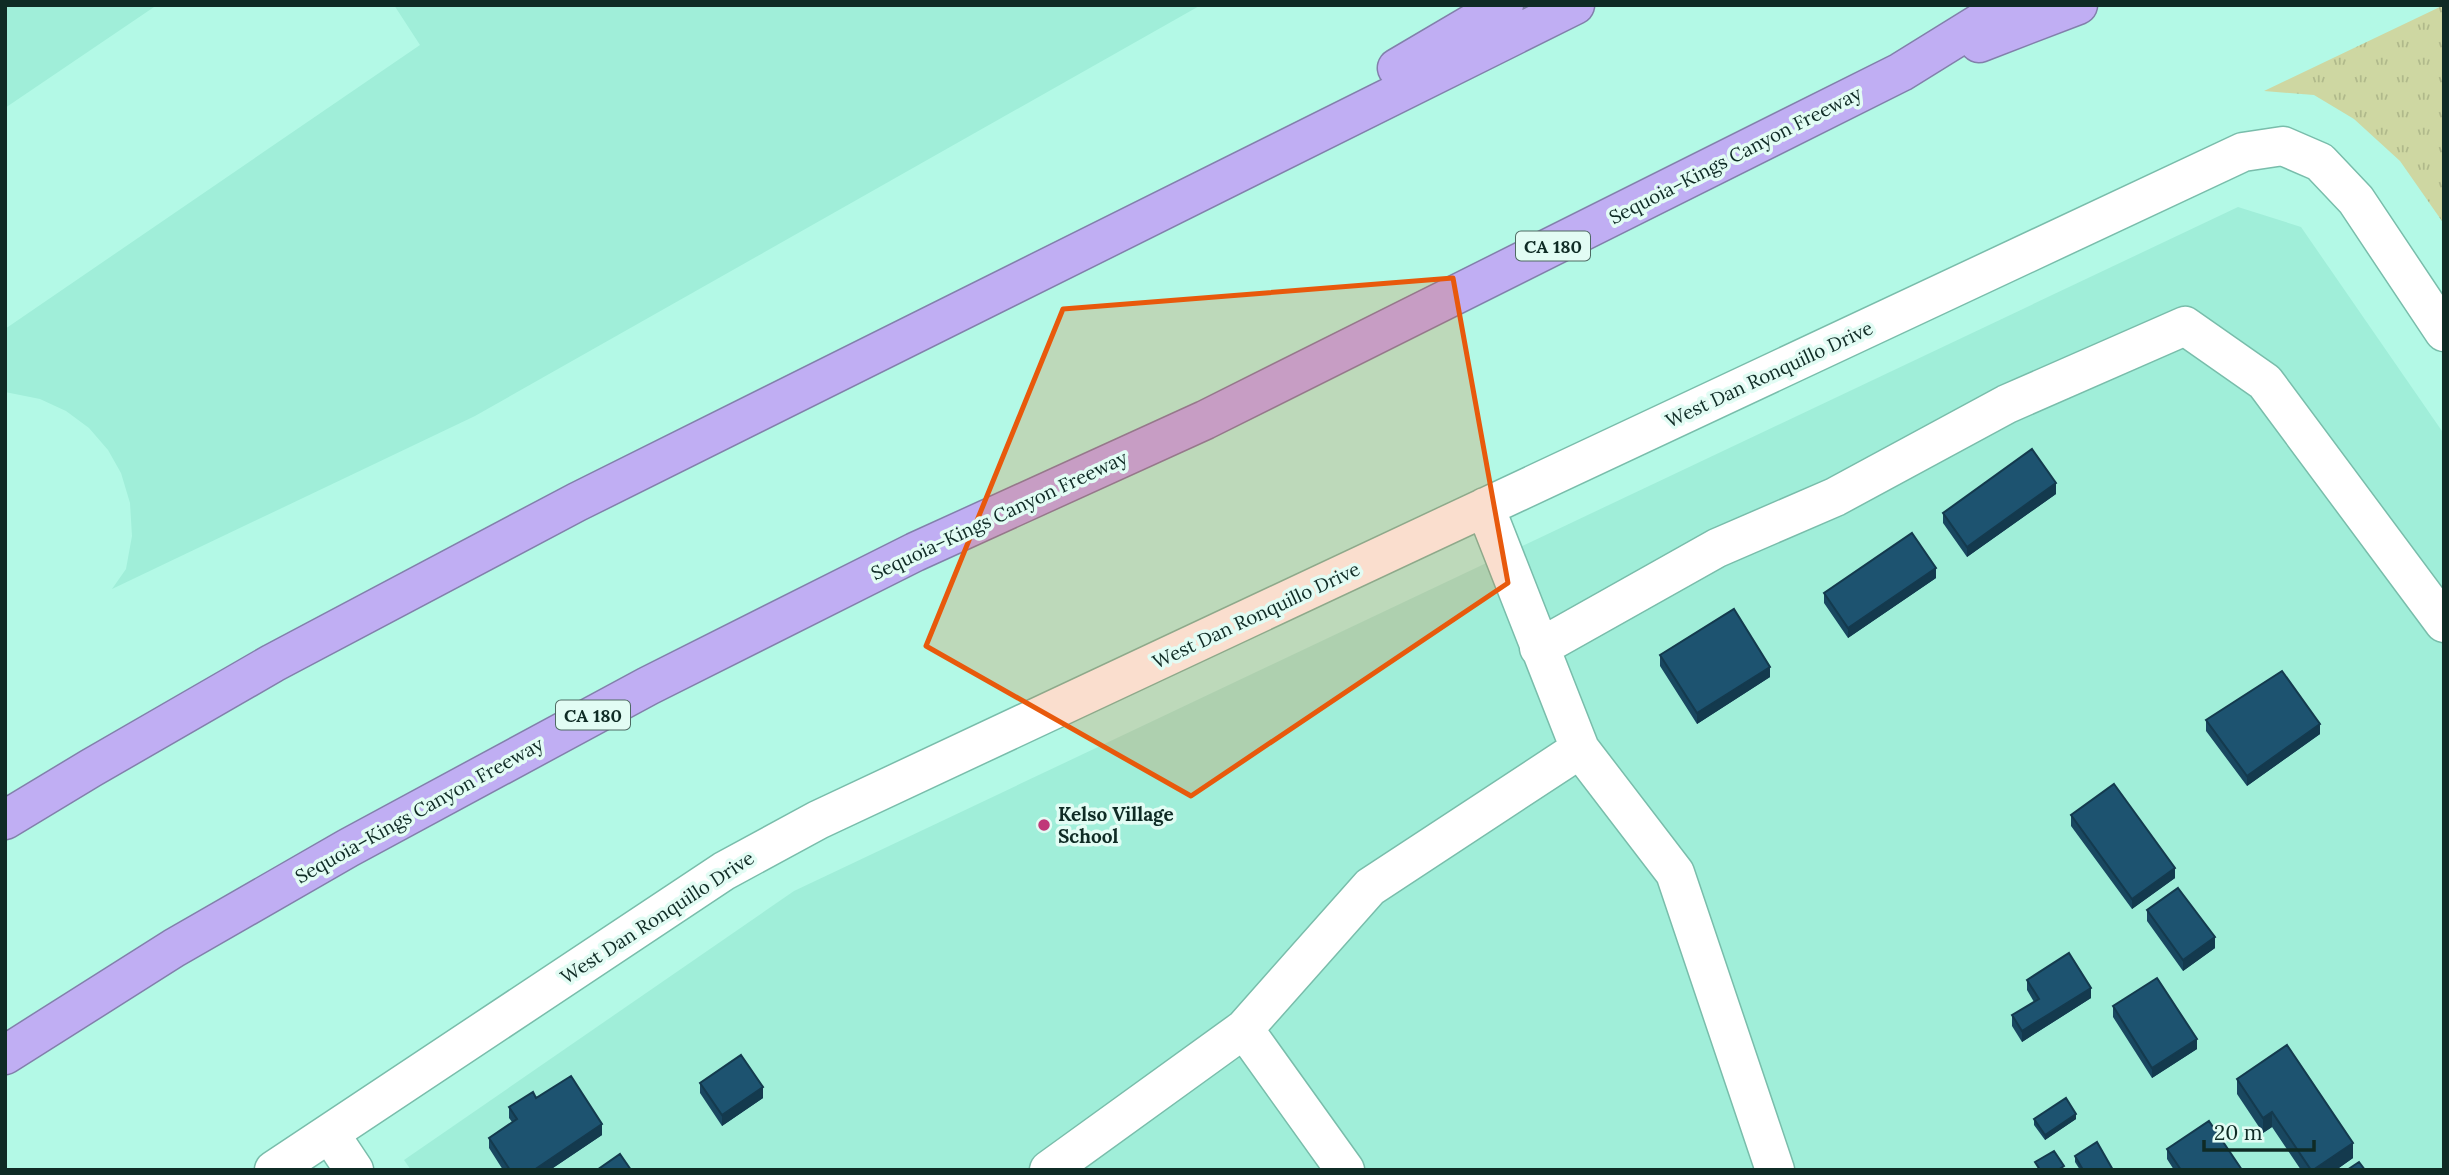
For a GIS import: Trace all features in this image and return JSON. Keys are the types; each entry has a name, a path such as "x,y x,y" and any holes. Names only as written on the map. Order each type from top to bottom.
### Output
{"highway":[{"path":"1098,241 1504,5"},
{"path":"5,820 285,656 577,502 1575,5"},
{"name":"Sequoia–Kings Canyon Freeway","path":"5,1055 174,948 348,848 648,686 915,552 1205,419 1901,72 2009,5"},
{"path":"1901,72 2078,5"}],"street":[{"name":"West Dan Ronquillo Drive","path":"274,1170 724,871 818,820 2243,152 2283,146 2320,162 2356,200 2444,332"},
{"path":"1539,648 1717,548 1835,497 2007,404 2185,326 2265,382 2444,623"},
{"path":"1485,507 1580,748 1675,873 1775,1170"},
{"path":"1049,1170 1244,1029 1370,887 1580,748"},
{"path":"1244,1029 1345,1170"},
{"path":"330,1134 354,1170"}],"highlighted area":[{"path":"1453,278 1508,583 1191,796 926,646 1063,309"}],"shaded area":[{"path":"5,5 157,5 5,108"},
{"path":"394,5 1201,5 475,416 112,589 126,569 132,536 130,503 121,473 108,450 89,428 66,411 40,399 5,392 5,329 420,45"},
{"path":"2238,207 2301,227 2444,434 2444,1170 411,1170 404,1160 794,891"}],"green space":[{"path":"2444,5 2444,224 2400,161 2354,119 2314,95 2264,91"}],"building":[{"path":"2032,449 2056,483 1967,547 1943,513"},
{"path":"1912,533 1936,568 1848,628 1824,593"},
{"path":"1734,609 1770,667 1697,713 1660,655"},
{"path":"2282,671 2320,724 2247,776 2206,720"},
{"path":"2114,784 2175,868 2132,899 2071,815"},
{"path":"2178,888 2215,937 2183,960 2147,910"},
{"path":"2069,953 2091,988 2022,1031 2012,1015 2039,999 2027,980"},
{"path":"2157,978 2197,1039 2152,1068 2113,1006"},
{"path":"2287,1045 2353,1143 2313,1170 2272,1112 2263,1118 2237,1079"},
{"path":"741,1055 763,1087 722,1115 700,1083"},
{"path":"571,1076 602,1124 534,1170 510,1170 489,1138 517,1119 509,1107 533,1092 536,1098"},
{"path":"2066,1098 2076,1114 2045,1135 2034,1119"},
{"path":"2209,1121 2242,1170 2181,1170 2167,1149"},
{"path":"2097,1142 2113,1170 2083,1170 2075,1156"},
{"path":"2054,1151 2064,1166 2058,1170 2040,1170 2035,1162"},
{"path":"620,1154 631,1170 597,1170"},
{"path":"2359,1162 2365,1170 2347,1170"}],"place":[{"name":"Kelso Village School","path":"1044,825"}]}
